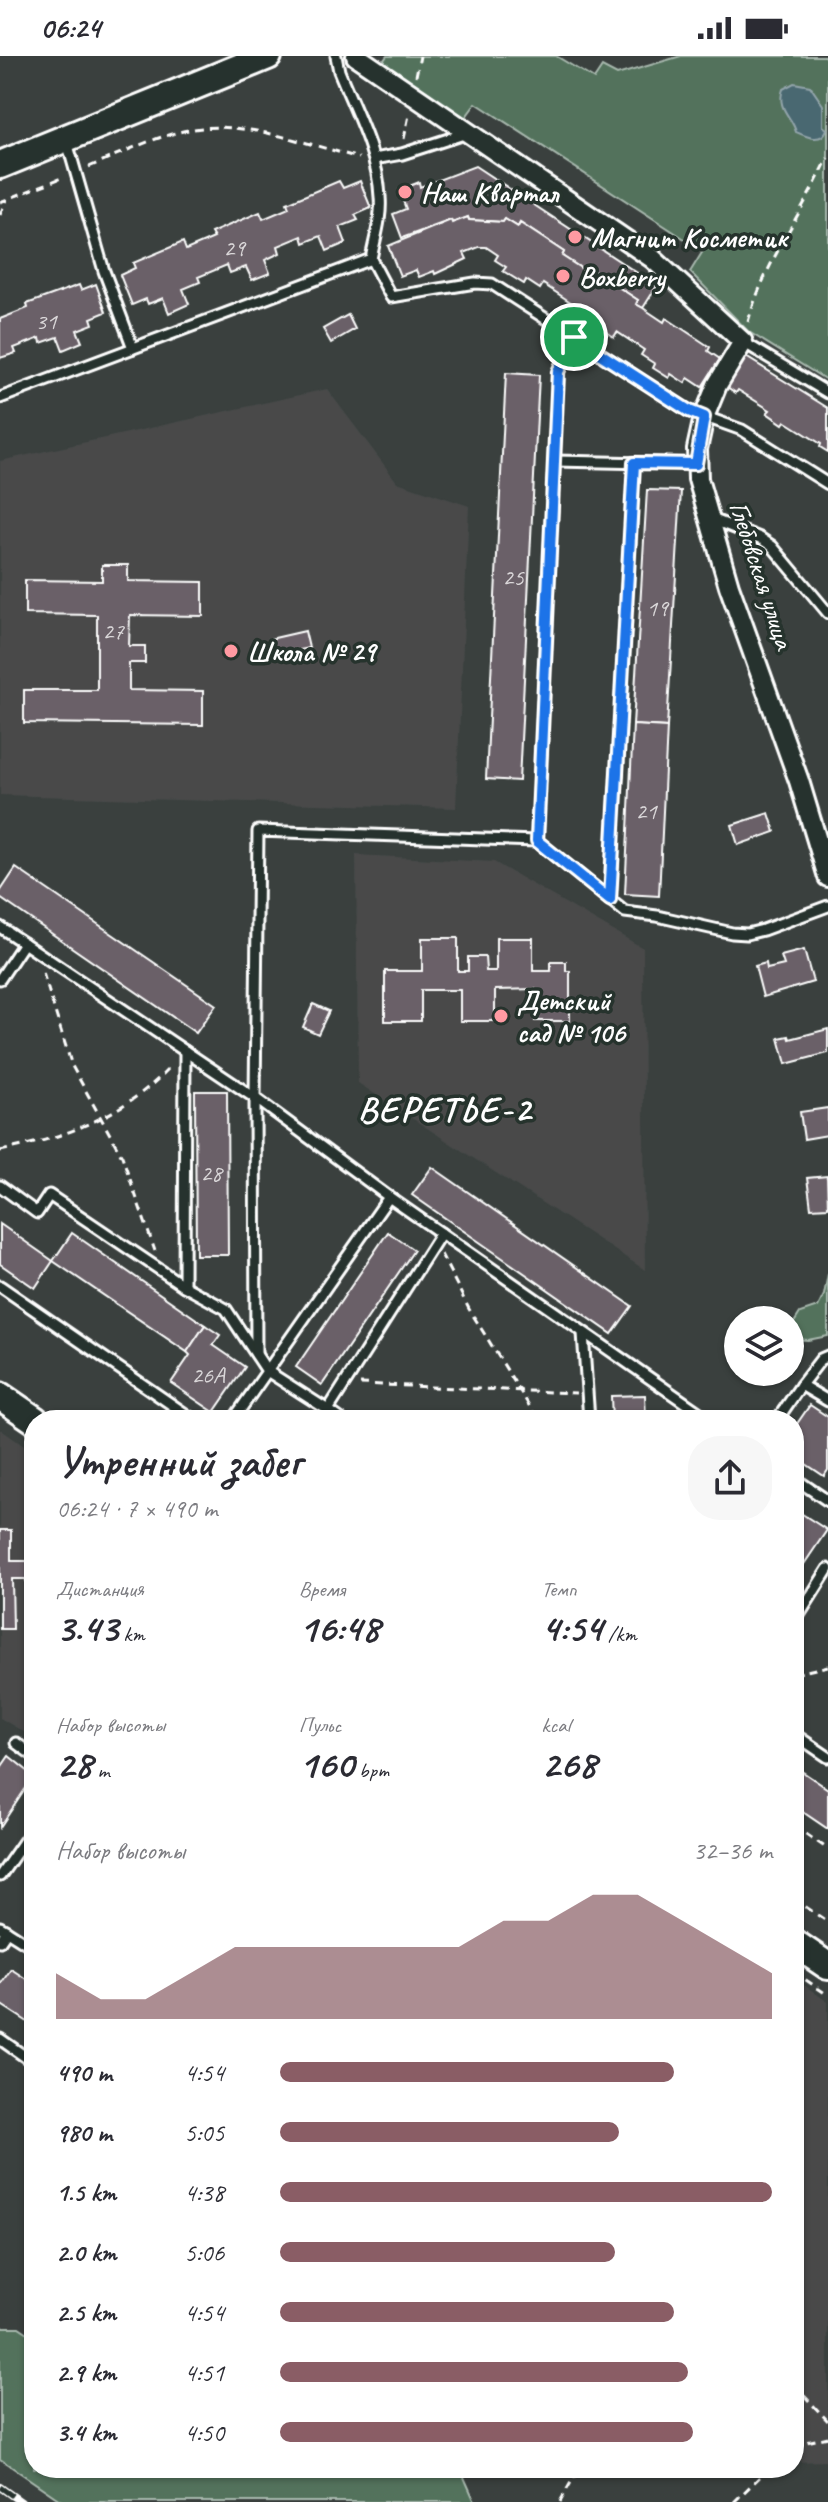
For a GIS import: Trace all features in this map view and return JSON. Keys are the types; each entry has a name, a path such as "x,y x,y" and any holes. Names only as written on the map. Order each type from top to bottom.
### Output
{"main road":[{"path":"0,165 268,56"},
{"path":"0,1396 24,1412"},
{"path":"804,1950 828,1966"}],"street":[{"path":"356,56 652,258 743,342"},
{"name":"Глебовская улица","path":"743,342 717,385 704,417 696,464 701,493 729,586 799,781 828,877"}],"lane":[{"path":"336,56 374,159 380,214 371,259 391,297 475,283 492,284 689,411 742,430 828,484"},
{"path":"374,159 402,154 467,133"},
{"path":"66,139 104,271 133,348"},
{"path":"0,398 371,259"},
{"path":"537,841 558,372 574,337"},
{"path":"743,342 828,393"},
{"path":"555,461 696,464"},
{"path":"610,900 634,463"},
{"path":"709,518 760,538 772,546 828,613"},
{"path":"256,1354 258,831 537,841 625,912 657,916 718,931 747,934 828,906"},
{"path":"0,927 255,1098 389,1197 695,1410"},
{"path":"0,979 24,943"},
{"path":"184,1286 185,1051"},
{"path":"0,1186 37,1213 49,1195 184,1286 226,1309 267,1371 328,1410 441,1233"},
{"path":"240,1410 389,1197"},
{"path":"0,1286 180,1410"},
{"path":"583,1333 589,1410"},
{"path":"804,1381 821,1359 828,1356"},
{"path":"784,1410 800,1386"},
{"path":"803,1386 828,1401"},
{"path":"804,1485 828,1501"},
{"path":"804,1607 828,1569"},
{"path":"804,1741 828,1757"},
{"path":"16,1743 24,1749"},
{"path":"0,1876 24,1841"},
{"path":"0,1941 4,1929 24,1942"},
{"path":"0,2039 24,2056"}],"path":[{"path":"0,202 163,137 191,129 219,128 302,141 362,159 374,159"},
{"path":"743,342 772,262 809,199 828,158"},
{"path":"0,215 6,199"},
{"path":"36,951 72,1066 122,1156 161,1271"},
{"path":"0,1151 66,1135 102,1120 159,1078 185,1051"},
{"path":"441,1233 441,1254 455,1282 532,1410"},
{"path":"346,1383 588,1394"},
{"path":"804,1672 828,1666"},
{"path":"804,1833 828,1849"},
{"path":"804,1906 828,1922"},
{"path":"804,1979 828,1995"},
{"path":"804,2396 828,2421"},
{"path":"804,2443 828,2437"},
{"path":"560,2502 573,2478"},
{"path":"734,2502 759,2478"}],"shaded area":[{"name":"Школа № 29","path":"327,389 397,482 469,506 456,808 0,795 0,461"},
{"name":"Детский сад № 106","path":"356,855 494,862 643,948 645,1270 358,1083"},
{"path":"0,1429 24,1446 24,1732 0,1718"},
{"path":"804,1985 828,2002 828,2461 804,2462"}],"green space":[{"path":"387,56 556,56 594,79 602,67 617,75 681,56 828,56 828,381 749,332 690,272 703,251 476,103 462,122 387,69 384,60"},
{"path":"828,1274 828,1336 804,1340 804,1312 818,1307"},
{"path":"0,2327 19,2327 24,2330 24,2475 0,2459"},
{"path":"28,2478 464,2478 475,2502 63,2502"}],"water":[{"path":"794,83 810,86 823,105 823,126 827,129 818,138 796,132 785,112 781,96 783,89"}],"building":[{"path":"475,166 657,286 643,308 636,304 638,300 592,270 590,274 562,256 564,252 520,223 518,227 505,219 503,222 469,220 468,217 402,238 393,214 406,209 399,190 419,182 420,187"},
{"path":"339,181 343,188 360,181 371,208 355,215 358,220 340,227 346,243 327,251 321,236 304,243 302,236 278,246 280,253 265,260 270,273 252,280 246,267 230,273 227,265 198,277 200,282 183,289 189,304 169,313 163,298 148,304 146,299 132,305 120,275 135,268 133,263 183,242 186,250 214,238 211,233 260,212 263,219 289,208 287,203"},
{"path":"468,217 469,220 503,222 505,219 518,227 520,223 564,252 562,256 590,274 592,270 638,300 636,304 664,322 666,318 710,347 708,351 720,359 702,387 688,378 685,383 671,374 669,378 653,368 655,364 641,355 644,350 617,332 614,337 599,327 596,331 580,321 583,317 569,308 572,303 543,284 540,289 526,280 524,284 503,271 506,267 495,260 498,255 486,247 464,253 467,259 435,274 434,271 419,277 416,270 400,276 388,246 451,220 452,223"},
{"path":"96,284 106,312 91,318 93,324 77,330 82,342 63,350 58,337 41,343 40,338 14,348 16,353 0,358 0,319 28,308 27,304 79,285 81,290"},
{"path":"348,315 355,329 331,343 323,329"},
{"path":"746,357 828,408 828,452 820,447 821,444 767,413 770,410 738,390 736,393 727,387"},
{"path":"506,373 539,375 519,781 486,779"},
{"path":"647,490 681,491 667,727 633,725"},
{"path":"102,565 128,565 128,581 203,582 203,616 130,615 129,646 145,646 145,663 129,663 129,690 203,691 203,725 24,723 24,690 97,690 97,615 25,614 25,580 102,581"},
{"path":"305,631 309,648 274,655 270,639"},
{"path":"633,725 667,727 659,896 625,894"},
{"path":"769,813 775,832 738,845 732,825"},
{"path":"16,868 216,1005 196,1033 0,898 0,892"},
{"path":"422,938 458,938 458,971 468,971 468,957 485,957 486,971 496,971 496,938 533,938 533,971 551,971 551,962 566,962 566,971 570,971 570,1021 535,1021 535,989 495,990 495,1021 460,1021 460,990 421,990 421,1021 385,1021 385,971 422,971"},
{"path":"804,950 813,982 763,997 755,966 766,963 767,969 784,965 781,956"},
{"path":"313,1004 329,1011 318,1034 303,1027"},
{"path":"828,1029 828,1053 786,1064 779,1038 789,1036 790,1039"},
{"path":"195,1091 227,1091 228,1255 196,1255"},
{"path":"828,1108 828,1135 804,1139 800,1112"},
{"path":"432,1167 632,1306 612,1334 412,1195"},
{"path":"827,1176 828,1207 811,1208 807,1178"},
{"path":"0,1224 53,1261 35,1288 0,1264"},
{"path":"388,1232 414,1250 322,1385 296,1367"},
{"path":"72,1233 205,1325 187,1352 53,1261"},
{"path":"205,1325 220,1335 213,1345 245,1367 215,1410 171,1383 190,1355 187,1352"},
{"path":"645,1395 646,1410 612,1410 611,1396"},
{"path":"810,1405 828,1417 828,1470 824,1476 804,1463 804,1414"},
{"path":"804,1515 827,1530 804,1564"},
{"path":"0,1530 11,1530 11,1561 24,1561 24,1579 12,1579 13,1629 0,1629"},
{"path":"9,1756 24,1768 24,1791 0,1827 0,1769"},
{"path":"804,1773 828,1789 828,1829 804,1813"},
{"path":"11,1969 24,1977 24,2020 0,2004 0,1985"}],"railway":[{"path":"0,2487 21,2502"}],"place":[{"name":"Наш Квартал","path":"405,192"},
{"name":"Магнит Косметик","path":"575,237"},
{"name":"Boxberry","path":"563,276"},
{"name":"Школа № 29","path":"231,651"},
{"name":"Детский сад № 106","path":"501,1016"}],"district":[{"name":"ВЕРЕТЬЕ-2","path":"445,1109"}],"route":[{"path":"574,337 689,411 704,417 696,464 634,463 610,900 537,841 558,372 574,337"}]}
